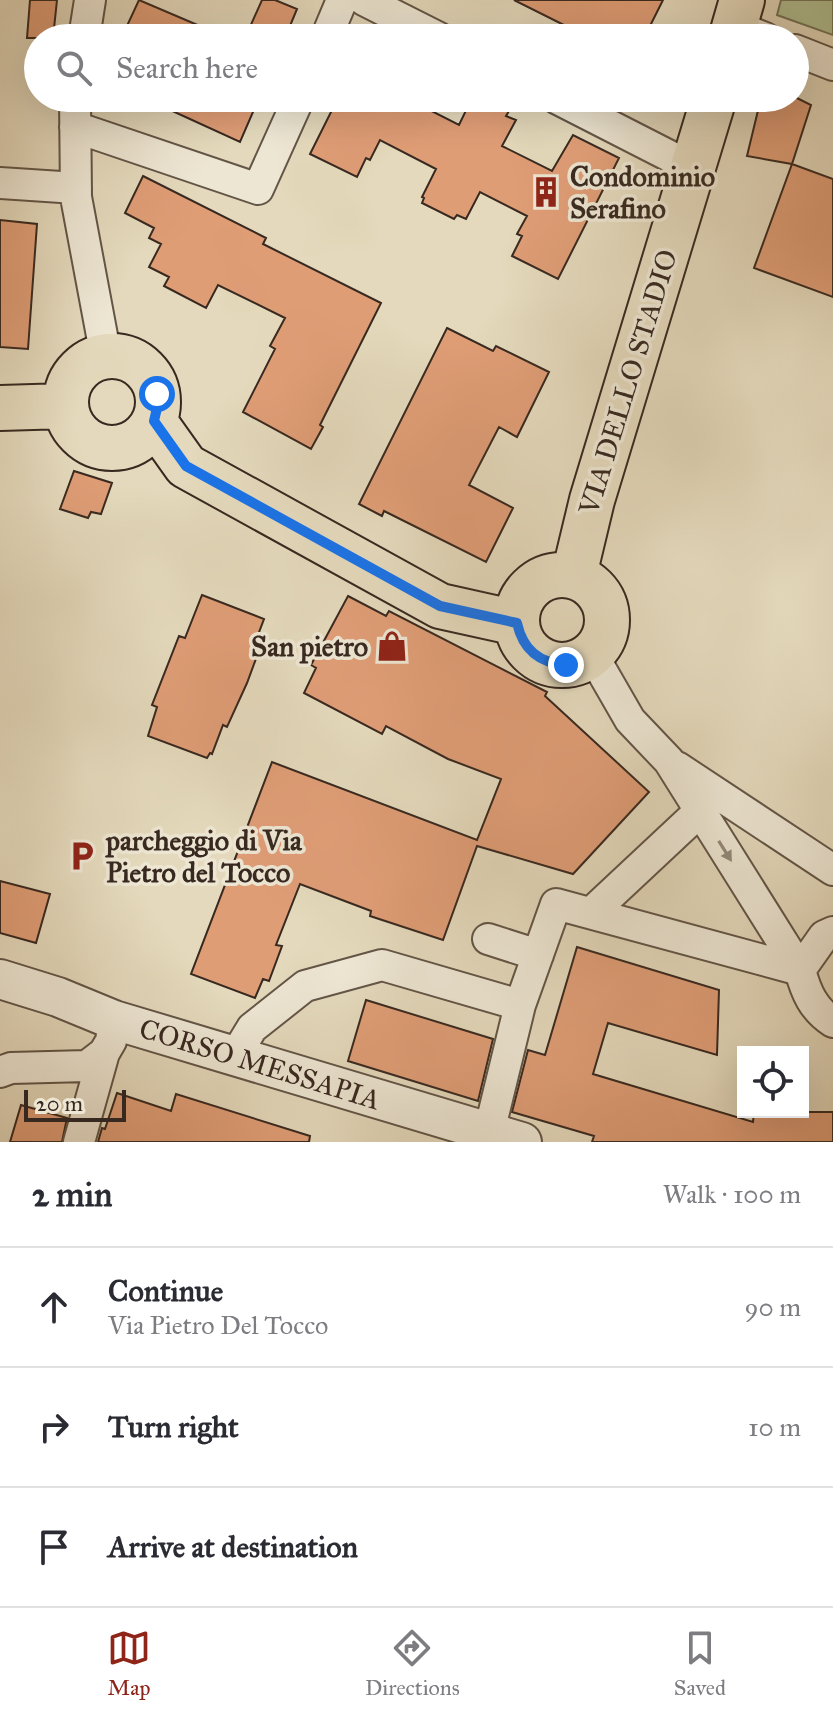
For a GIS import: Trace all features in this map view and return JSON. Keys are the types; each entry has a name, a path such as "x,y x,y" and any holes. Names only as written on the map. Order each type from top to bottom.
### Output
{"main road":[{"name":"VIA DELLO STADIO","path":"574,575 592,500 710,112"},
{"path":"106,357 120,357 144,370 153,381 157,394 154,421 145,434 119,448 90,442 78,433 69,421 66,406 72,379 81,368 106,357"},
{"path":"0,408 66,406"},
{"path":"154,421 186,466 440,606 517,623"},
{"path":"559,574 574,575 597,590 605,602 607,630 602,643 592,654 566,665 552,664 538,659 527,649 520,637 518,608 533,584 559,574"}],"street":[{"path":"86,24 90,0"},
{"path":"332,24 342,0"},
{"path":"364,0 411,24"},
{"path":"809,56 833,65"},
{"path":"106,357 76,188 75,112 258,189 293,112"},
{"path":"583,112 693,168"},
{"path":"0,183 76,188"},
{"path":"592,654 630,720 669,761 800,970 806,993 821,1015 833,1022"},
{"path":"669,761 833,870"},
{"path":"591,913 700,811"},
{"path":"506,1137 520,1005 556,904 800,970"},
{"path":"800,970 824,936 833,932"},
{"path":"488,939 538,955"},
{"path":"235,1056 252,1028 305,986 382,965 520,1005"},
{"name":"CORSO MESSAPIA","path":"0,979 58,997 109,1036 235,1056 506,1137"},
{"path":"4,1068 87,1066 109,1036"},
{"path":"79,1142 109,1036"}],"green space":[{"path":"781,0 833,0 833,35 809,24 777,15"}],"building":[{"path":"30,0 57,0 54,24 28,24"},
{"path":"139,0 195,24 128,24"},
{"path":"262,0 275,0 297,9 291,24 251,24"},
{"path":"514,0 663,0 651,24 562,24"},
{"path":"175,112 253,112 240,142"},
{"name":"Condominio Serafino","path":"331,112 433,112 459,125 465,112 508,112 506,116 516,120 502,146 552,171 573,135 619,158 558,279 512,256 522,236 517,234 527,216 480,192 466,219 457,215 454,219 422,203 436,169 380,140 357,177 310,154"},
{"path":"758,112 809,112 792,164 747,156"},
{"path":"792,164 833,179 833,297 754,268"},
{"path":"143,176 266,238 263,244 381,303 311,449 243,412 275,349 270,346 285,318 218,285 206,308 164,286 169,277 149,267 161,244 149,238 154,228 125,213"},
{"path":"0,220 37,224 28,349 0,347"},
{"path":"447,328 493,351 496,346 549,372 517,437 499,427 469,485 513,508 486,562 384,511 382,516 359,504"},
{"path":"74,471 112,483 101,514 91,512 88,518 60,509"},
{"path":"202,595 264,619 258,635 264,637 247,683 227,727 223,725 212,754 207,758 148,736 157,707 152,705 179,636 185,638"},
{"path":"348,596 386,616 389,611 547,692 545,696 649,792 573,874 477,846 443,940 370,916 371,911 300,884 276,945 282,946 269,981 263,979 255,998 191,974 272,762 477,840 501,779 448,759 386,726 382,734 304,693 316,668 311,665"},
{"path":"0,881 50,894 36,943 0,933"},
{"path":"577,947 719,990 717,1055 608,1023 593,1074 753,1122 753,1118 809,1118 809,1112 833,1112 833,1142 592,1142 594,1136 512,1112 528,1050 545,1055"},
{"path":"366,1000 493,1039 478,1101 348,1061"},
{"path":"117,1093 171,1111 176,1094 310,1136 309,1142 98,1142"},
{"path":"21,1105 67,1118 62,1142 10,1142"}],"place":[{"name":"Condominio Serafino","path":"546,192"},
{"name":"San pietro","path":"392,646"},
{"name":"parcheggio di Via Pietro del Tocco","path":"82,856"}],"route":[{"path":"157,394 154,421 186,466 440,606 517,623 520,637 538,659 566,665"}]}
